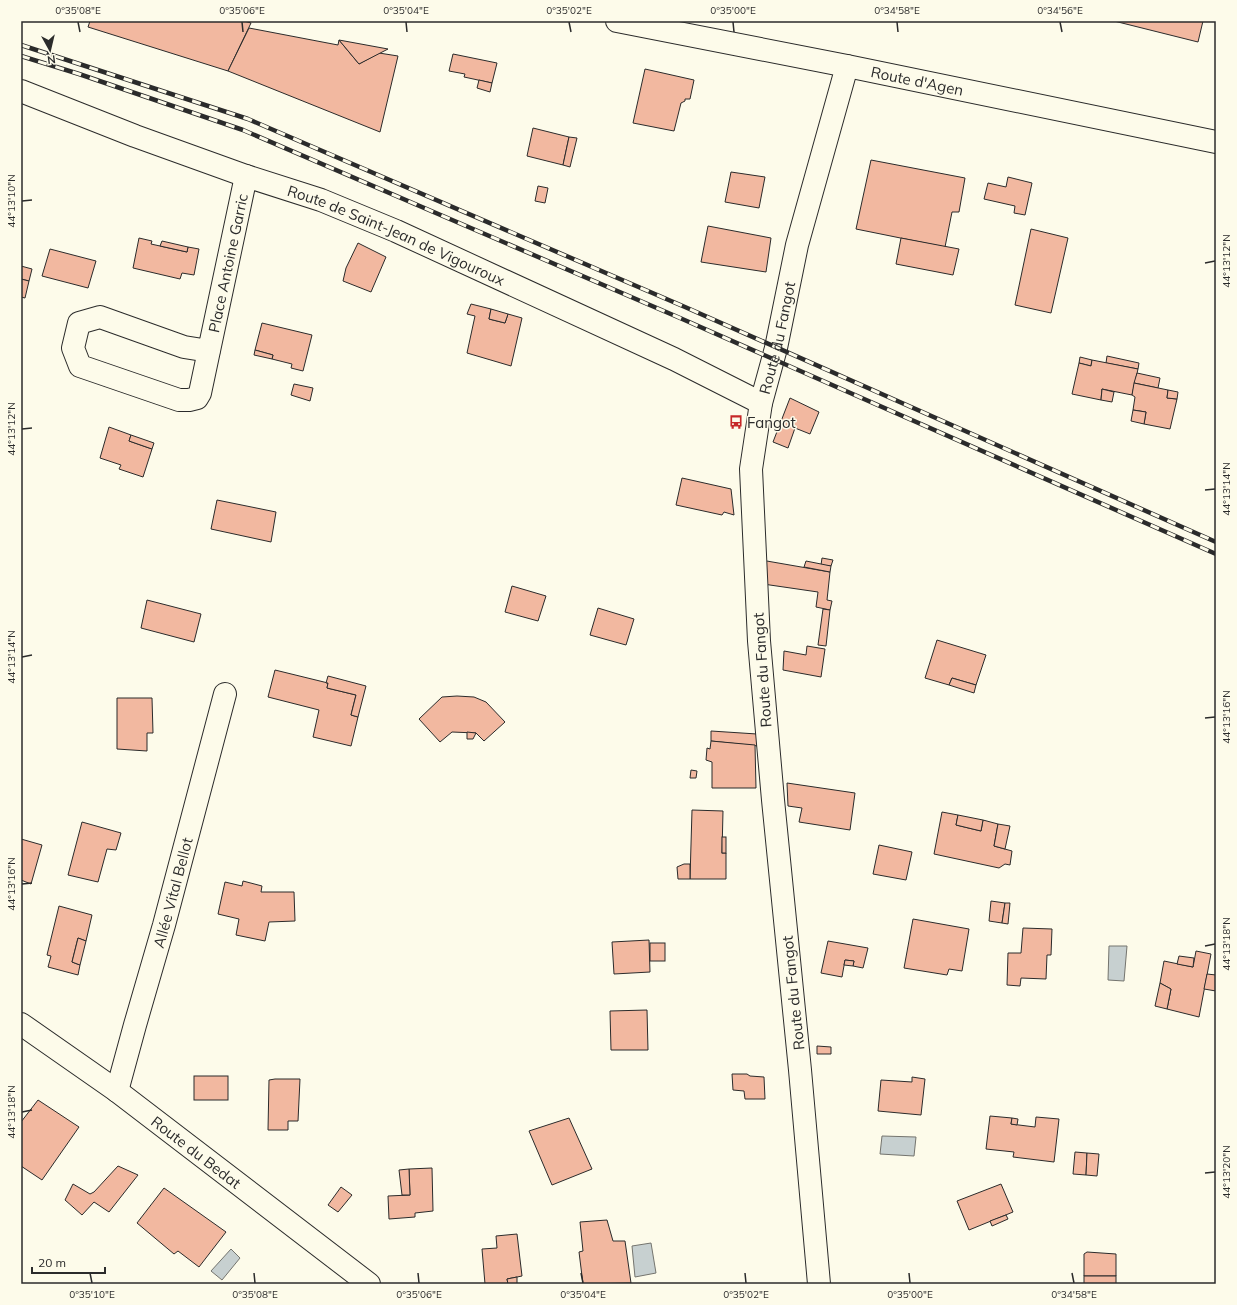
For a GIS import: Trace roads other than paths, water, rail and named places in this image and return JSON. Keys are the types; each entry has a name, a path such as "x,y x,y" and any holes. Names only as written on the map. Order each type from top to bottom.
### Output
{"street":[{"name":"Route d'Agen","path":"617,21 847,66 1216,142"},
{"name":"Route du Fangot","path":"819,1284 759,641 751,469 761,403 776,348 798,245 847,66"},
{"name":"Route de Saint-Jean de Vigouroux","path":"21,91 135,136 246,176 321,200 396,231 674,359 761,403"},
{"name":"Place Antoine Garric","path":"209,351 184,347 100,317 78,323 73,348 80,366 179,400 197,398 200,393 209,351 246,176"},
{"name":"Allée Vital Bellot","path":"118,1091 225,694"},
{"name":"Route du Bedat","path":"21,1024 118,1091 370,1284"}],"railway":[{"path":"21,45 248,119 685,307 1216,542"},
{"path":"21,56 79,74 243,130 680,318 1216,554"}],"place":[{"name":"Fangot","path":"736,422"}]}
